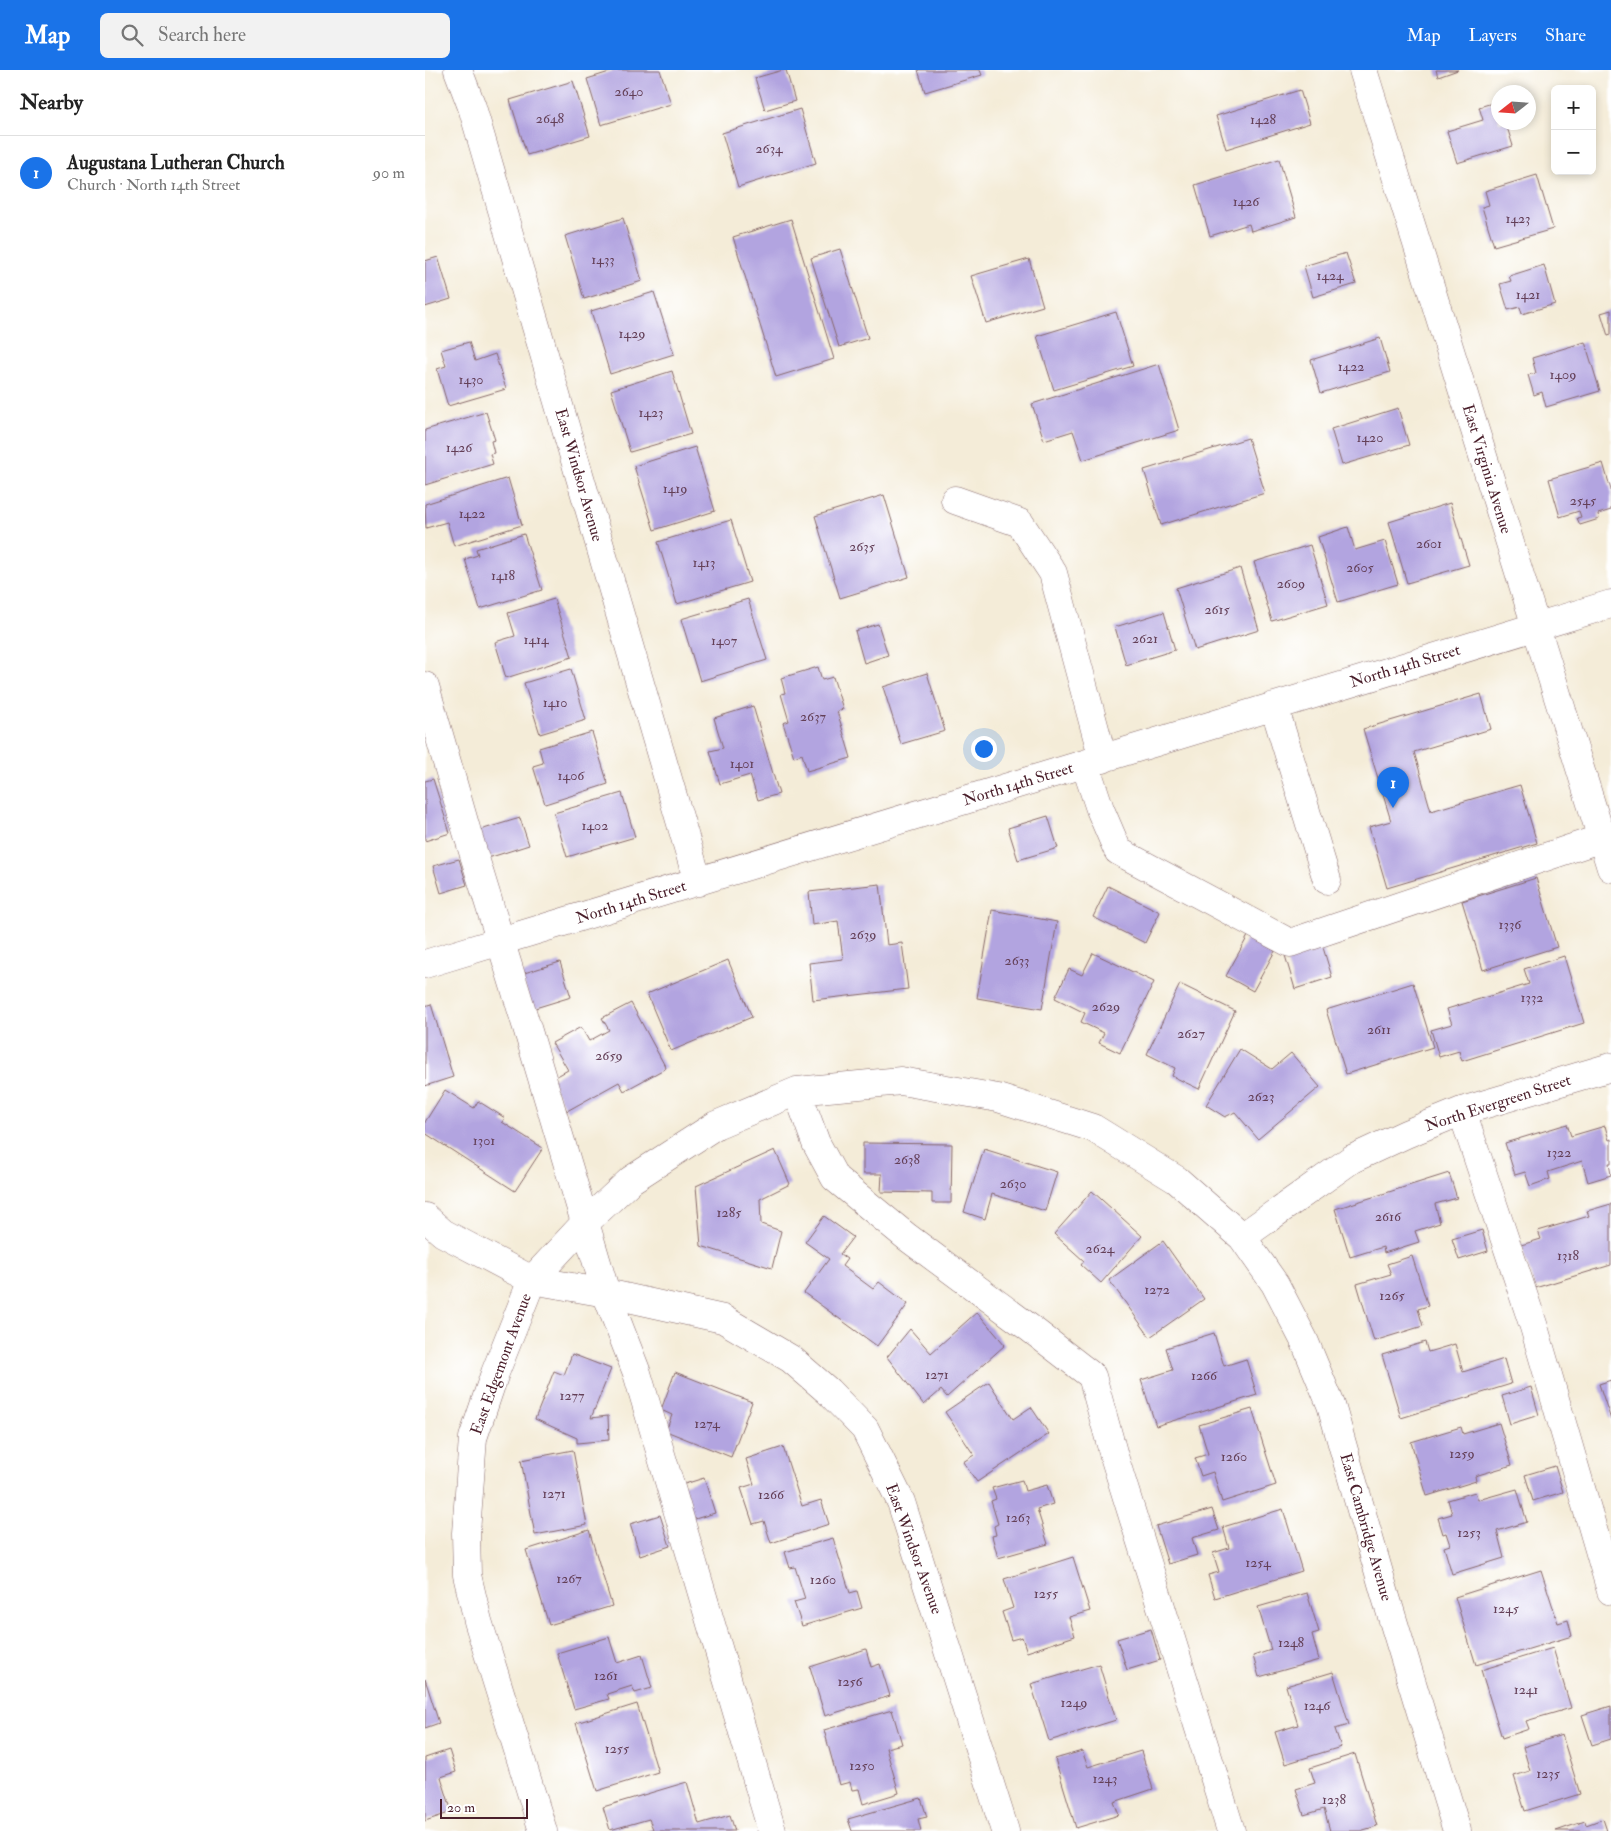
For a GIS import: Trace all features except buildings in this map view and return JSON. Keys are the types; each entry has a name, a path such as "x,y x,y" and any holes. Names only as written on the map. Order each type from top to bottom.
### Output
{"street":[{"name":"East Windsor Avenue","path":"458,70 472,107 698,882"},
{"name":"East Virginia Avenue","path":"1363,70 1536,627 1606,837 1611,868"},
{"path":"955,500 1020,523 1053,573 1094,761 1100,809 1117,851 1290,943 1606,837"},
{"name":"North 14th Street","path":"425,964 1611,604"},
{"path":"425,686 606,1293 637,1373 772,1831"},
{"path":"1274,706 1327,880"},
{"name":"North Evergreen Street","path":"1242,1237 1352,1159 1406,1134 1462,1112 1611,1067"},
{"path":"532,1280 585,1223 631,1180 716,1125 797,1091 901,1081 998,1098 1093,1128 1177,1180 1242,1237"},
{"path":"797,1091 816,1143 835,1178 907,1237 1031,1328 1092,1376 1114,1456 1231,1831"},
{"path":"1462,1112 1534,1327 1611,1591"},
{"name":"East Edgemont Avenue","path":"425,1217 443,1232 532,1280 495,1373 473,1438 466,1533 467,1575 478,1621 543,1831"},
{"name":"East Cambridge Avenue","path":"1242,1237 1275,1284 1304,1340 1331,1405 1385,1594 1457,1831"},
{"name":"East Windsor Avenue","path":"532,1280 606,1293 723,1320 791,1360 828,1391 865,1429 901,1502 1005,1831"}],"place":[{"name":"Augustana Lutheran Church","path":"1393,808"}]}
